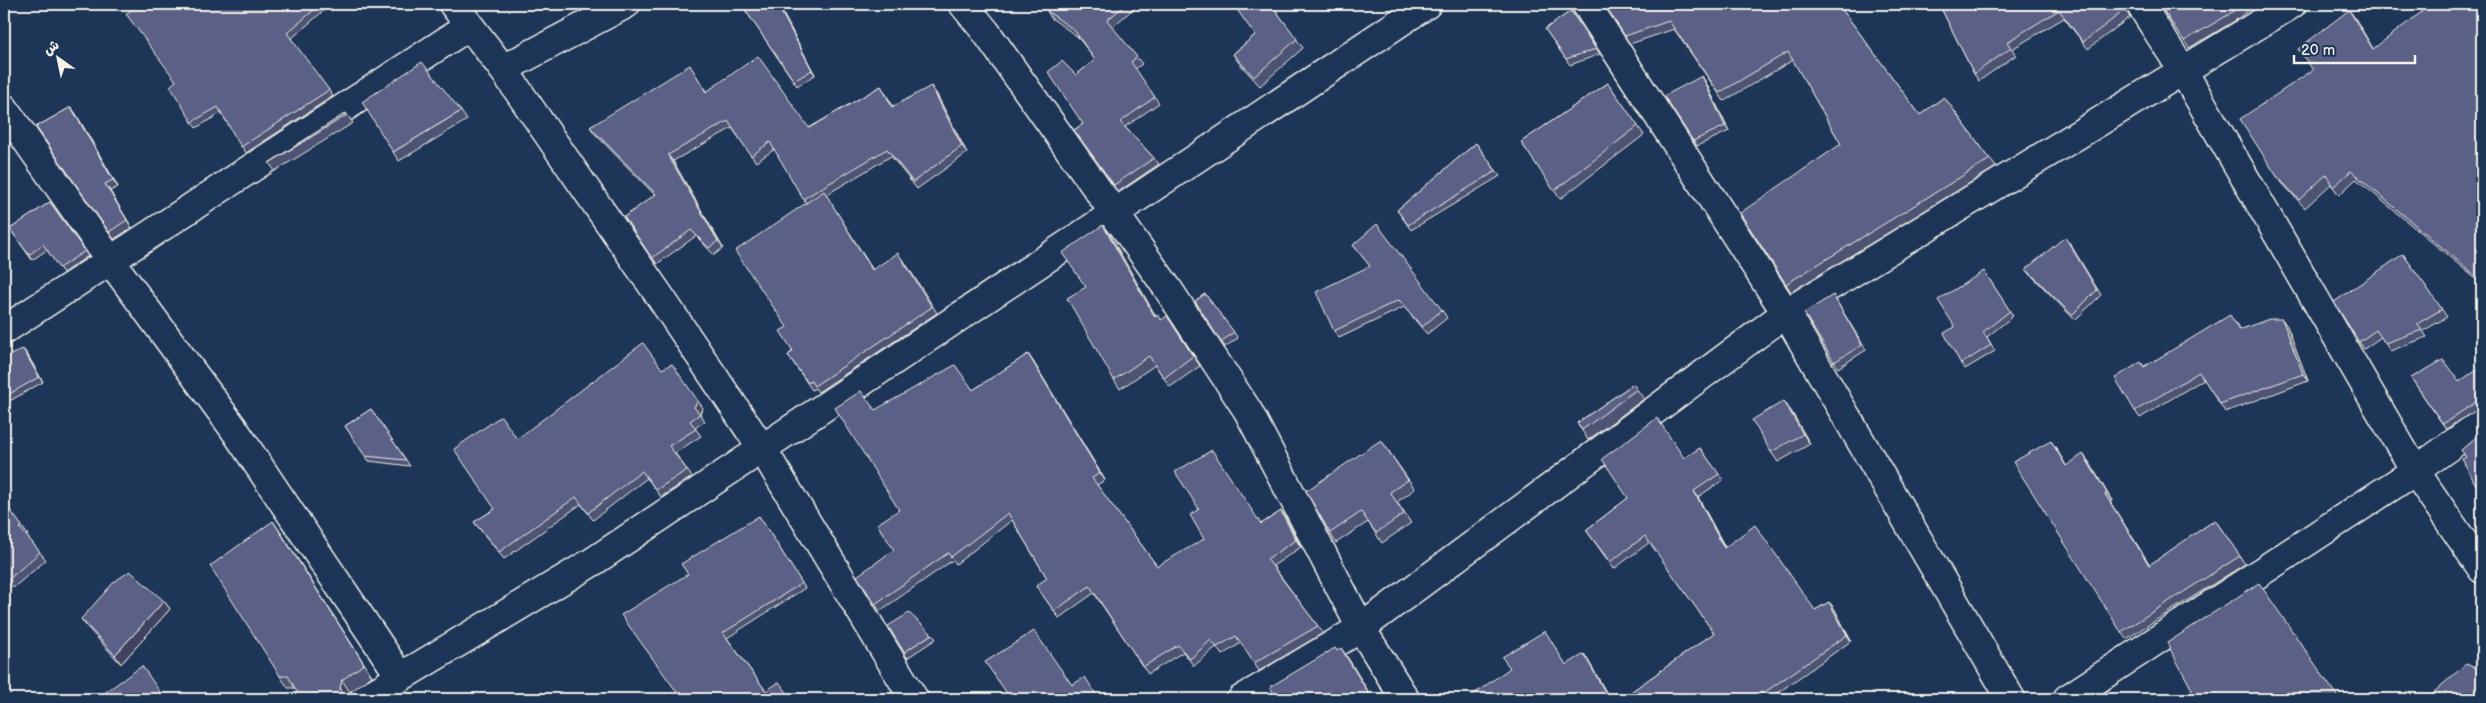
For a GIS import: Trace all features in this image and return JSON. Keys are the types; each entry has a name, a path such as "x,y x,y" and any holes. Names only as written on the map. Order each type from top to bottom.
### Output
{"street":[{"path":"453,4 503,69 659,294 762,450 914,699"},
{"path":"503,69 626,4"},
{"path":"963,4 986,32 1168,289 1248,411 1361,628 1405,699"},
{"path":"364,699 395,686 594,561 1427,4"},
{"path":"1586,4 1786,313 2011,699"},
{"path":"2140,4 2183,71 2415,471 2482,569"},
{"path":"1242,699 1361,628 1786,313 2292,4"},
{"path":"4,330 469,26"},
{"path":"4,108 110,260 234,429 395,686"},
{"path":"2067,699 2415,471 2482,423"}],"building":[{"path":"139,4 321,4 287,33 329,90 241,147 218,107 192,122 170,86 176,81 126,14"},
{"path":"741,4 777,4 812,70 794,81"},
{"path":"1052,4 1127,4 1107,20 1137,57 1131,62 1155,97 1120,122 1154,158 1114,185 1074,130 1083,124 1048,72 1062,61 1076,75 1095,60 1074,30 1047,11"},
{"path":"1233,4 1271,4 1297,39 1254,77 1233,54 1255,35"},
{"path":"1604,4 1838,4 1920,115 1944,97 1990,159 1786,284 1740,213 1841,144 1788,52 1719,93 1669,21 1625,36"},
{"path":"1939,4 2122,4 2125,10 2083,42 2059,10 2007,42 2011,48 1974,74"},
{"path":"2159,4 2243,4 2184,41"},
{"path":"2432,4 2482,4 2482,281 2351,171 2333,187 2326,175 2299,200 2276,175 2240,119 2313,70 2298,49 2349,10 2373,49"},
{"path":"1571,11 1596,49 1566,59 1545,29"},
{"path":"758,56 809,128 881,86 892,107 931,86 962,146 913,182 887,149 803,199 770,142 751,156 728,121 668,155 718,241 709,248 691,230 652,258 624,217 656,194 590,127 690,65 706,92"},
{"path":"422,62 461,111 393,152 362,102"},
{"path":"1702,76 1725,126 1693,141 1664,96"},
{"path":"1608,83 1638,126 1554,191 1521,142"},
{"path":"71,107 113,180 105,184 127,220 109,232 36,127"},
{"path":"346,113 347,115 269,163"},
{"path":"1476,143 1496,171 1408,225 1397,210"},
{"path":"824,191 872,270 898,253 932,307 814,386 811,381 808,383 788,355 793,351 780,331 787,327 735,251"},
{"path":"50,202 85,251 59,268 43,244 29,255 10,229"},
{"path":"1377,224 1442,310 1422,327 1399,300 1334,331 1316,292 1370,266 1353,245"},
{"path":"1103,225 1155,317 1159,315 1161,320 1167,316 1193,356 1164,378 1149,356 1114,380 1067,298 1086,287 1062,253"},
{"path":"2065,237 2097,290 2072,315 2026,269"},
{"path":"2403,254 2442,309 2417,324 2422,330 2385,343 2376,330 2359,342 2334,302"},
{"path":"1984,271 2010,311 1983,332 1991,345 1961,364 1944,333 1955,327 1938,300"},
{"path":"1205,294 1234,332 1221,342 1195,301"},
{"path":"1833,295 1862,345 1834,362 1804,313"},
{"path":"2230,315 2239,330 2269,319 2282,319 2303,374 2220,404 2199,372 2135,411 2115,378 2141,362 2144,367"},
{"path":"643,343 662,369 672,364 698,401 694,407 700,414 690,421 696,429 669,446 687,470 656,490 642,471 588,513 576,497 499,552 474,522 495,509 454,449 501,416 517,439"},
{"path":"23,349 39,377 4,397 4,358"},
{"path":"1028,354 1100,473 1092,478 1157,566 1204,539 1190,515 1199,509 1175,472 1212,450 1261,524 1281,511 1296,540 1267,559 1318,626 1254,663 1236,636 1217,647 1211,640 1190,659 1178,645 1143,667 1090,586 1054,611 1036,586 1047,578 1008,513 951,557 948,553 875,604 857,576 894,550 877,524 899,510 835,408 861,391 875,410 955,365 973,390"},
{"path":"2443,360 2459,382 2482,367 2482,403 2476,402 2443,424 2411,378"},
{"path":"1633,384 1637,389 1582,430 1577,423"},
{"path":"1784,401 1803,434 1771,452 1752,420"},
{"path":"371,409 406,460 365,456 345,426"},
{"path":"1657,418 1684,458 1700,448 1719,474 1694,491 1724,548 1755,525 1815,610 1829,602 1847,635 1755,699 1621,699 1714,633 1645,536 1610,562 1586,530 1628,498 1602,459"},
{"path":"2482,432 2482,484 2477,487 2462,459 2466,457 2461,450"},
{"path":"1381,440 1408,480 1390,492 1404,514 1376,533 1361,512 1330,533 1306,491"},
{"path":"2051,441 2066,466 2083,454 2107,493 2105,494 2149,565 2215,520 2240,556 2121,632 2013,462"},
{"path":"4,502 22,526 20,528 40,552 8,580 4,574"},
{"path":"759,516 802,583 723,633 766,691 779,682 792,699 682,699 621,615 688,574 681,564"},
{"path":"273,521 364,664 342,680 340,688 342,695 348,699 301,699 288,676 280,676 210,566"},
{"path":"130,571 164,601 115,655 81,619 114,582"},
{"path":"2259,583 2339,699 2197,699 2167,643"},
{"path":"909,613 932,634 904,652 888,626"},
{"path":"1034,631 1072,685 1085,677 1099,699 1011,699 985,662"},
{"path":"1545,631 1566,665 1584,654 1609,699 1467,699 1510,668 1502,657"},
{"path":"1335,648 1337,651 1341,648 1372,699 1277,699 1270,687"},
{"path":"2466,664 2482,671 2482,699 2426,699"},
{"path":"142,666 165,699 96,699"},
{"path":"2399,694 2402,699 2391,699"}]}
